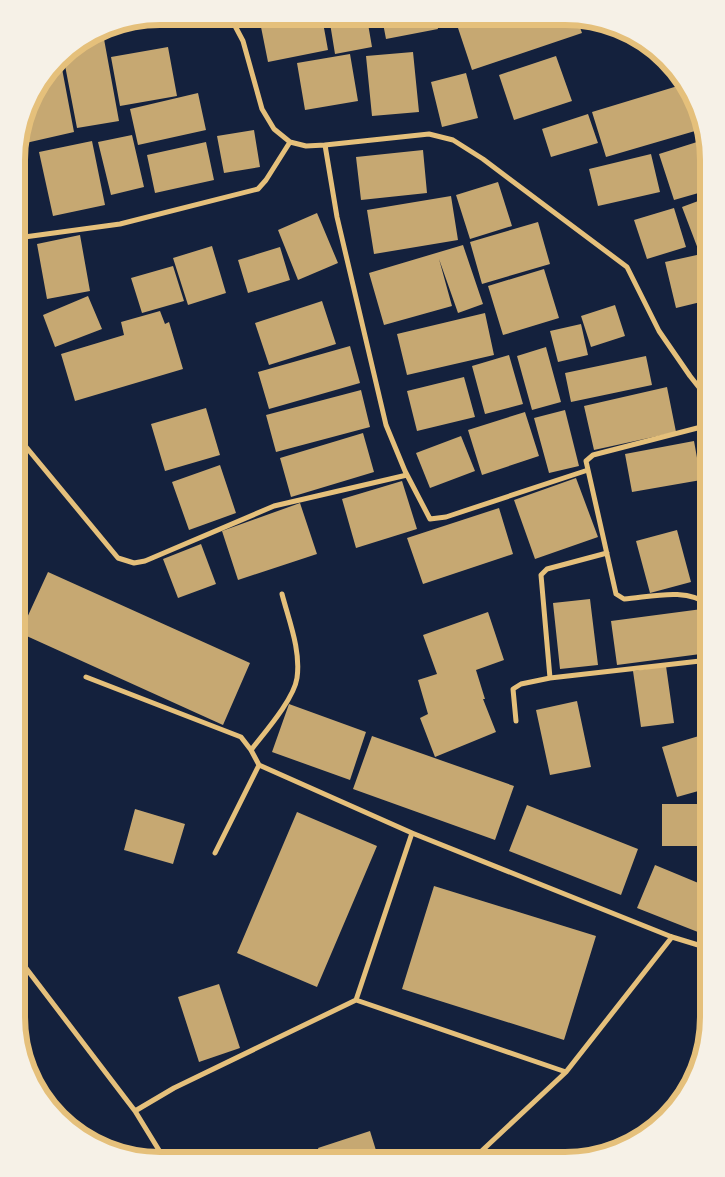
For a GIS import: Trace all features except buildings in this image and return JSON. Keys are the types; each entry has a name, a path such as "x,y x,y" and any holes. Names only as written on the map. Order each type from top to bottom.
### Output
{"street":[{"path":"235,25 243,40 262,109 274,129 290,142 306,146 325,146 429,134 453,140 483,160 627,267 658,331 700,389"},
{"path":"25,237 120,224 258,189 266,180 290,142"},
{"path":"325,146 337,217 386,425 407,475 430,519 446,518 588,470"},
{"path":"700,427 593,455 586,461 616,594 624,599 684,594 700,599"},
{"path":"25,446 118,558 134,563 145,562 274,506 407,475"},
{"path":"550,678 542,575 547,569 607,553"},
{"path":"251,750 286,703 297,680 296,643 282,594"},
{"path":"516,721 513,689 521,684 550,678 700,661"},
{"path":"86,677 241,737 259,765 412,833 672,937 700,946"},
{"path":"215,853 259,765"},
{"path":"356,1000 412,833"},
{"path":"481,1152 566,1072 672,937"},
{"path":"25,967 135,1111 161,1152"},
{"path":"135,1111 174,1088 356,1000 566,1072"}]}
